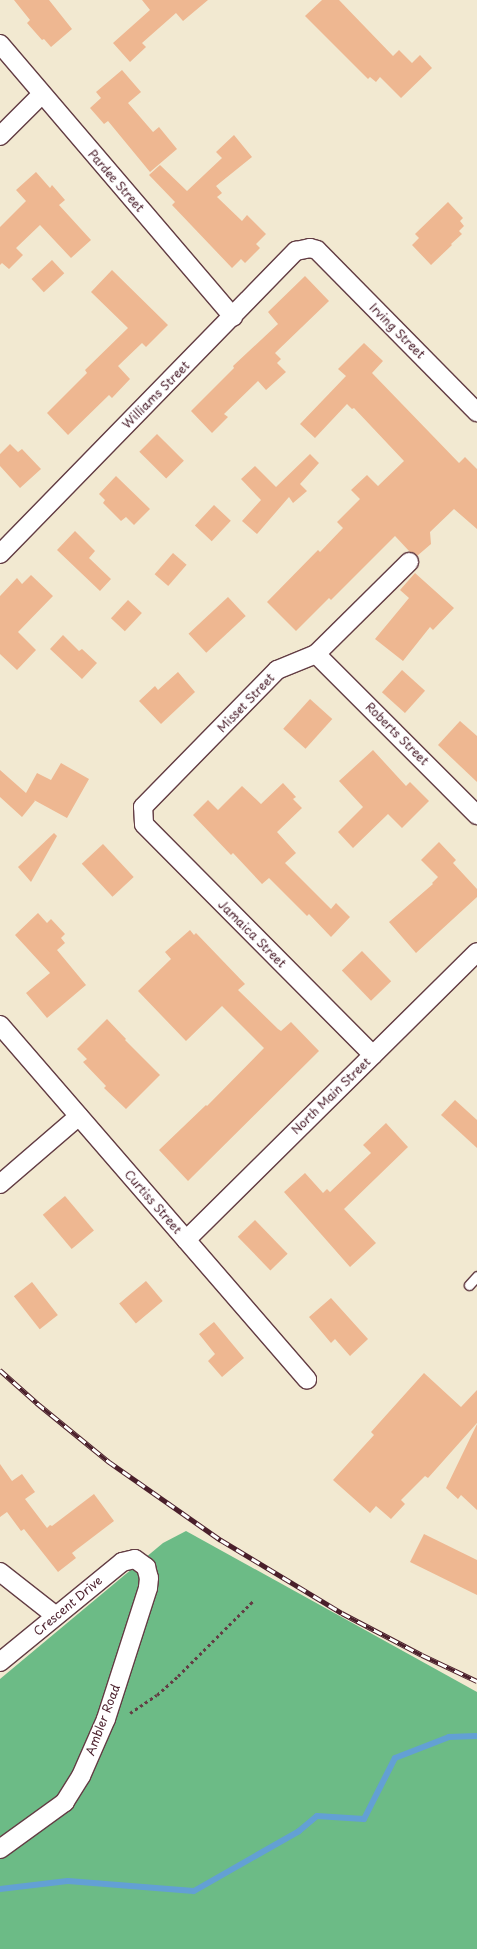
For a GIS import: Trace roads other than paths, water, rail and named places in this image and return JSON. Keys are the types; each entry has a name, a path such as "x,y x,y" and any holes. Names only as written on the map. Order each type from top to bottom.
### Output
{"street":[{"name":"Pardee Street","path":"0,44 233,317"},
{"path":"0,136 42,94"},
{"name":"Williams Street","path":"0,554 233,317 288,257 296,251 303,249 317,250"},
{"name":"Irving Street","path":"317,250 477,412"},
{"name":"Misset Street","path":"143,807 277,670 316,654 409,562"},
{"name":"Roberts Street","path":"316,654 477,815"},
{"name":"Jamaica Street","path":"143,807 144,824 373,1055"},
{"name":"North Main Street","path":"186,1240 477,952"},
{"name":"Curtiss Street","path":"0,1025 307,1379"},
{"path":"0,1184 79,1116"},
{"name":"Crescent Drive","path":"0,1662 122,1562 131,1559 139,1561"},
{"name":"Ambler Road","path":"0,1849 65,1802 81,1776 106,1719 148,1588 148,1570 139,1561"},
{"path":"0,1572 56,1616"}],"lane":[{"path":"469,1285 477,1276"}],"waterway":[{"path":"0,1889 68,1881 194,1891 299,1831 317,1816 364,1819 395,1758 449,1737 476,1736"}],"railway":[{"path":"0,1370 37,1403 108,1461 221,1540 342,1613 422,1655 477,1681"}]}
